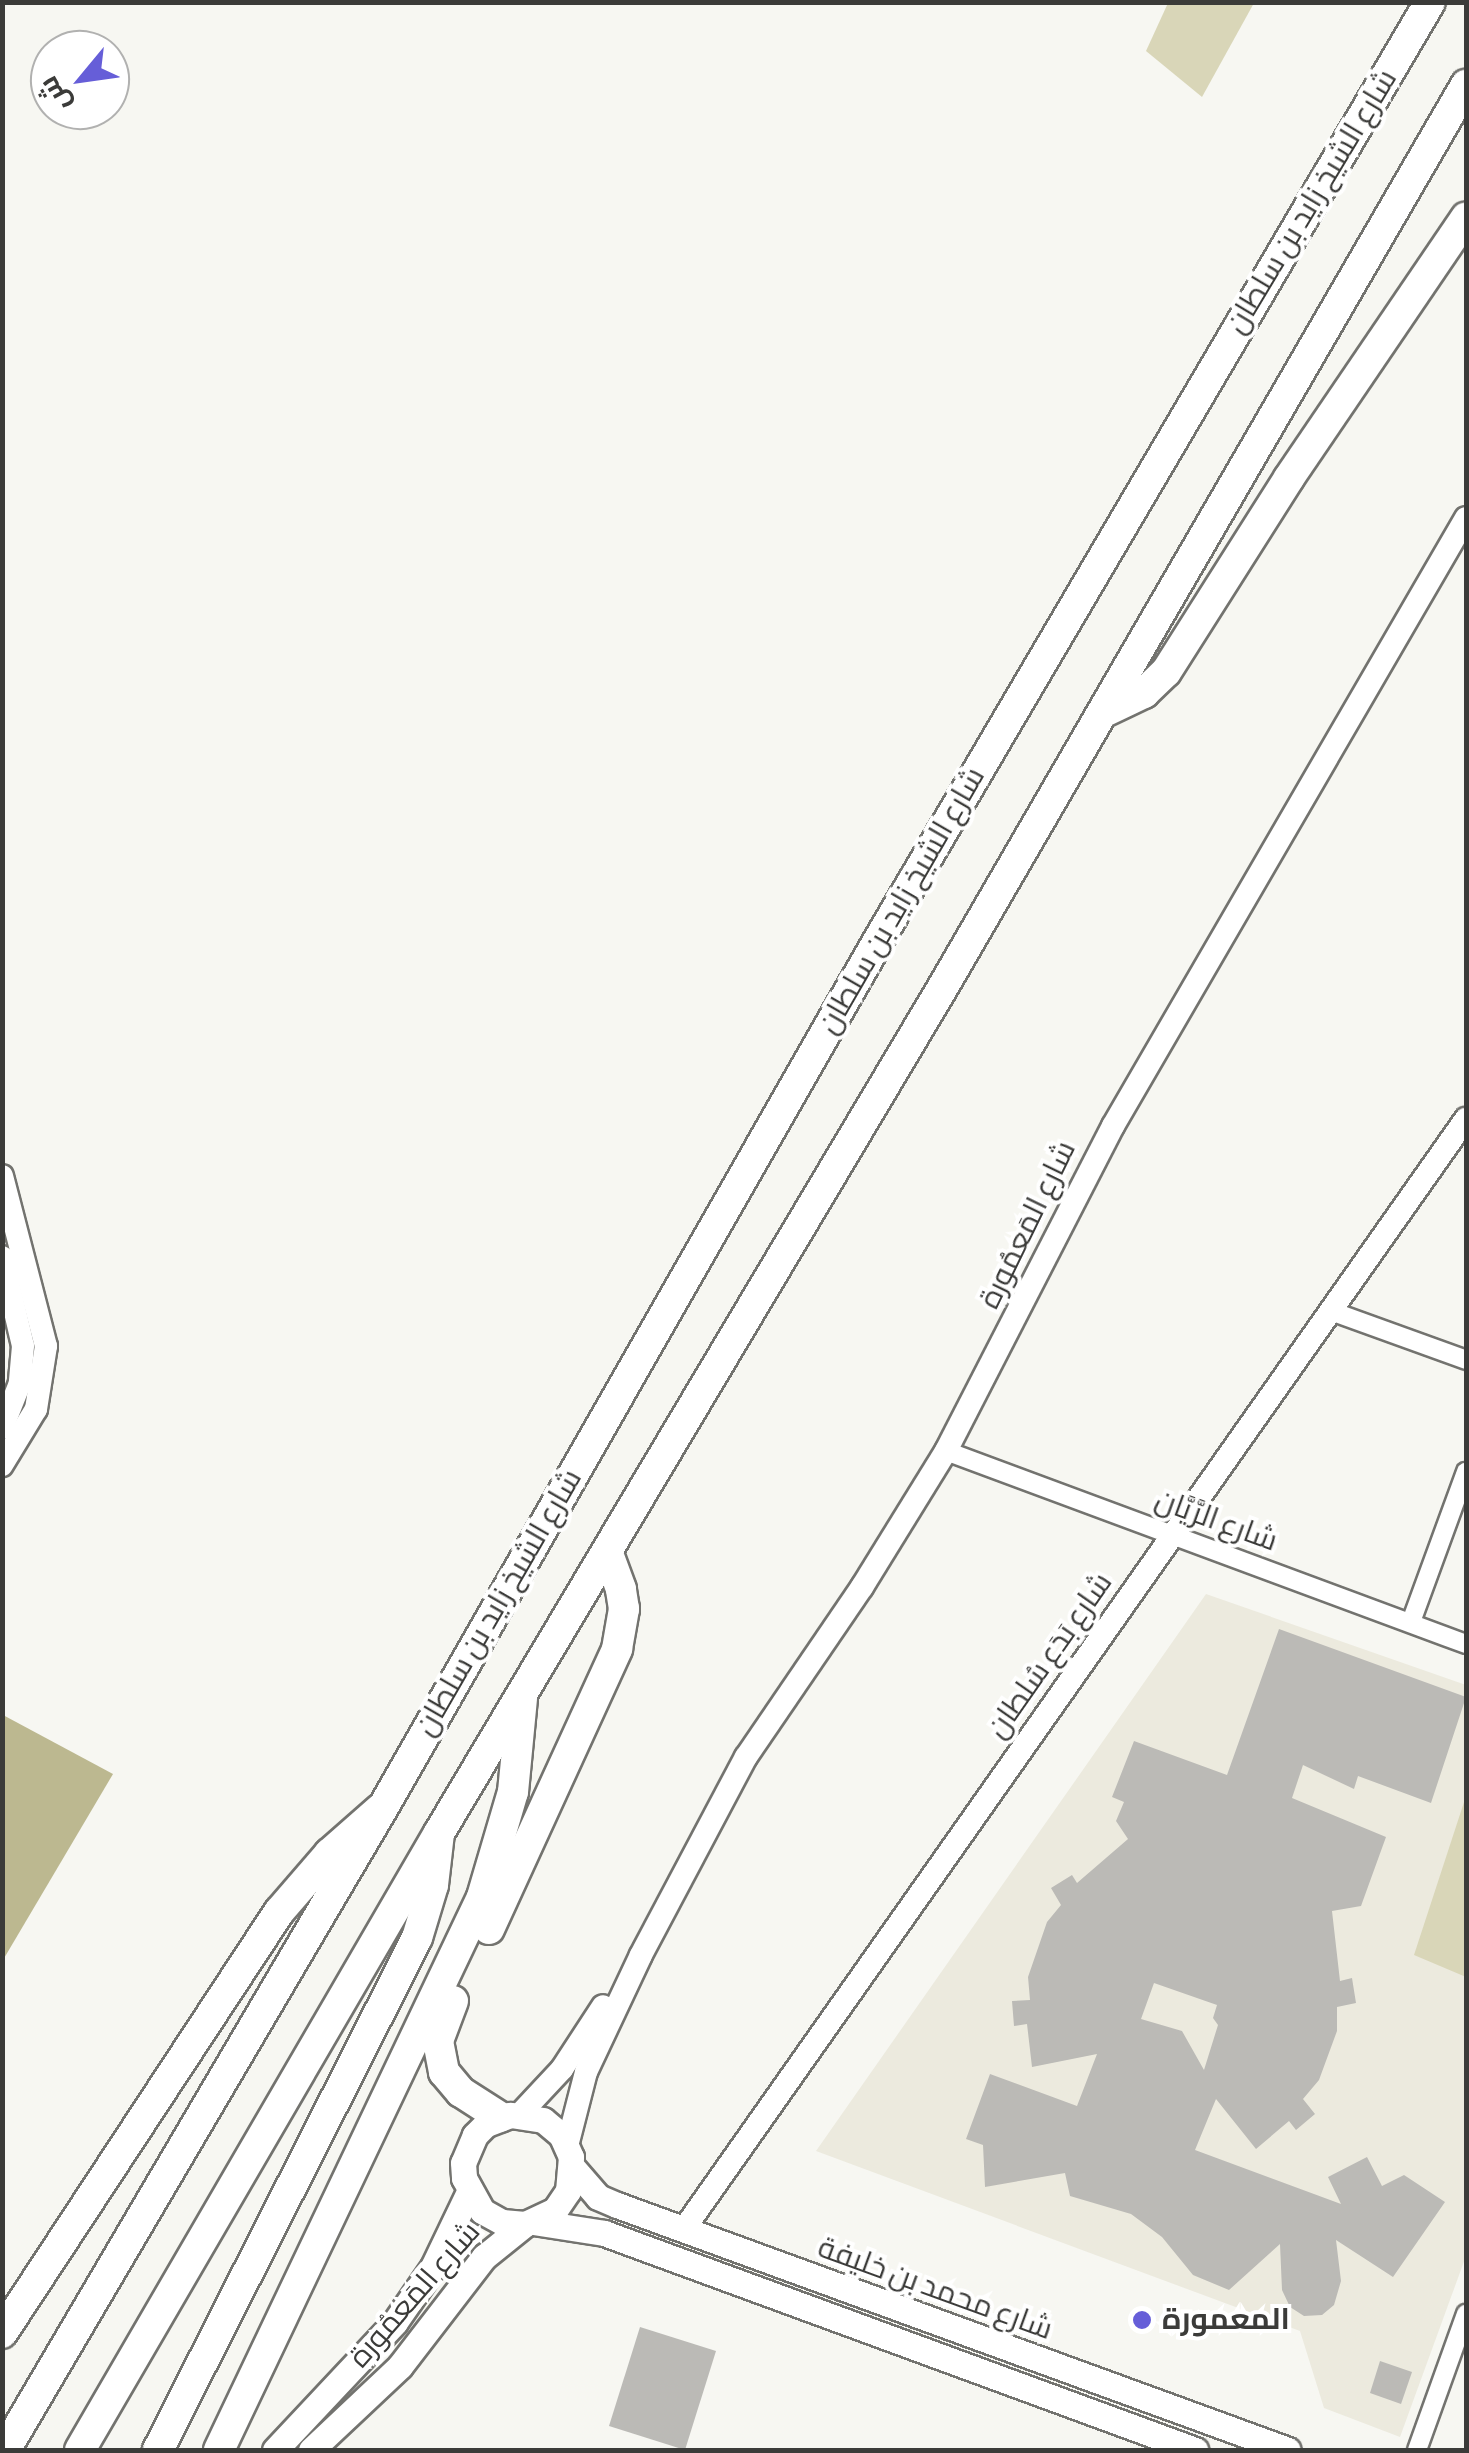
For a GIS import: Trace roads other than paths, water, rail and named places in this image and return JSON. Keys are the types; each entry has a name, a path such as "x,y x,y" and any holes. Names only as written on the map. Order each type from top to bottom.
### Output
{"main road":[{"name":"شارع الشيخ زايد بن سلطان","path":"5,2450 385,1804 878,941 1430,2"},
{"path":"80,2450 439,1833 1102,713 1466,85"},
{"path":"1102,713 1144,693 1166,672 1290,478 1466,218"},
{"path":"510,2116 486,2124 467,2148 464,2178 469,2192 492,2216 530,2223 562,2201 570,2157 543,2120 510,2116 449,2080 441,2063 438,2041 446,2016 550,1802 617,1649 622,1589 606,1551"},
{"path":"218,2450 482,1897 513,1792 522,1694"},
{"name":"شارع الشيخ زايد بن سلطان","path":"2,2333 279,1912 329,1854 385,1804"},
{"path":"158,2450 417,1938 433,1885 439,1833"},
{"name":"شارع محمد بن خليفة","path":"570,2157 598,2197 781,2268 1288,2450"},
{"name":"شارع المَعمُورة","path":"275,2450 395,2322 440,2255 469,2192"},
{"name":"شارع محمد بن خليفة","path":"530,2223 604,2233 1194,2450"},
{"name":"شارع المَعمُورة","path":"310,2450 400,2366 484,2257 530,2223"}],"street":[{"name":"شارع المَعمُورة","path":"570,2157 580,2088 641,1955 746,1757 862,1587 946,1451 1114,1126 1466,518"},
{"name":"شارع بَدَع سُلطان","path":"684,2229 1466,1119"},
{"path":"2,1176 46,1346 36,1409 2,1464"},
{"path":"2,1257 24,1346 20,1383 2,1428"},
{"path":"1331,1310 1466,1360"},
{"name":"شارع الرَّيَّان","path":"946,1451 1466,1644"},
{"path":"1411,1622 1466,1472"},
{"name":"شارع المَعمُورة","path":"510,2116 562,2069 641,1955"},
{"path":"1416,2450 1466,2314"}],"place":[{"name":"المعمورة","path":"1142,2320"}]}
